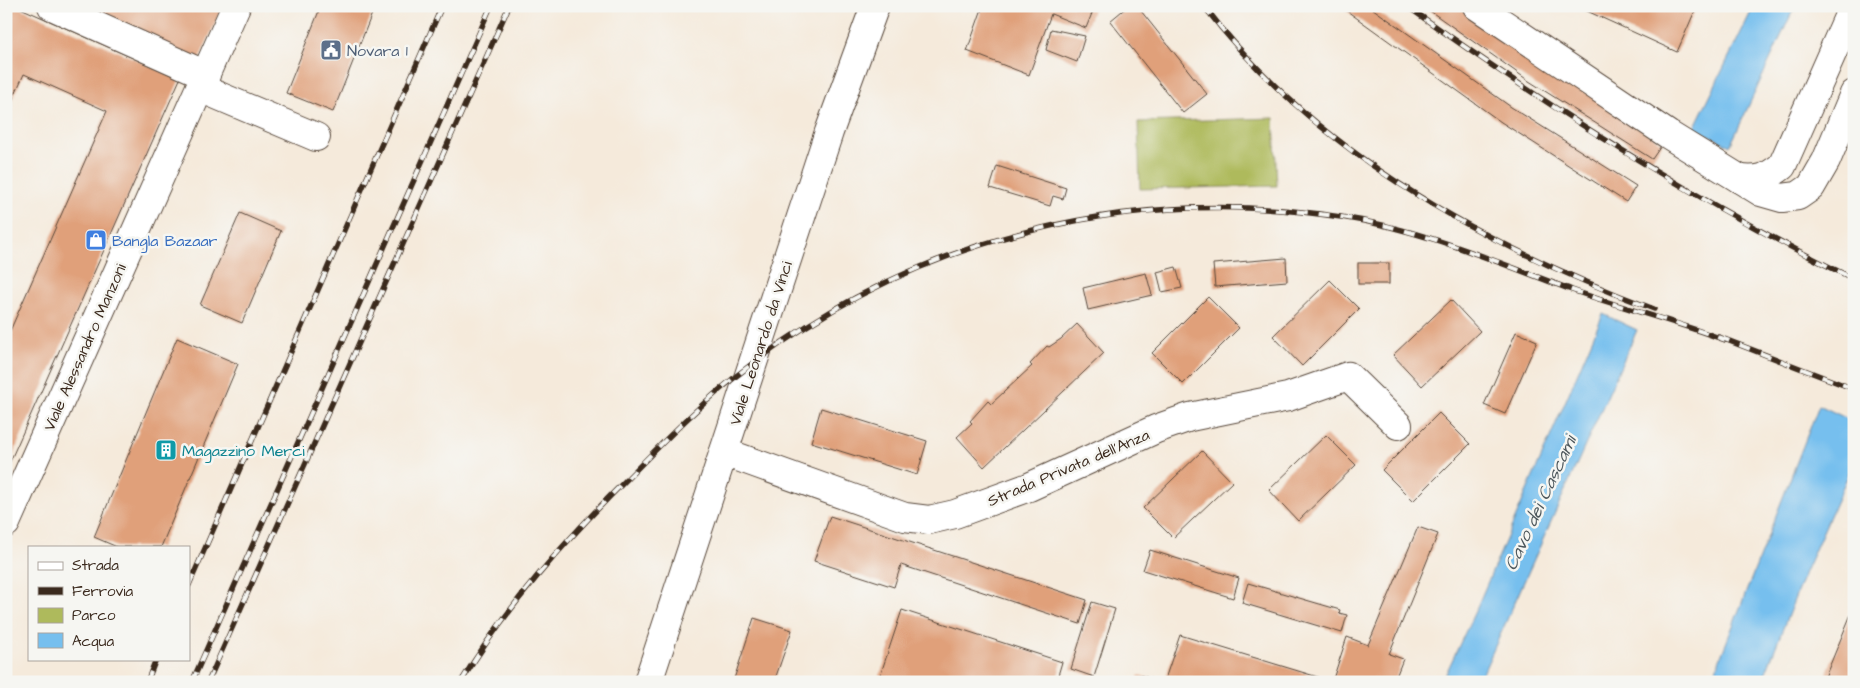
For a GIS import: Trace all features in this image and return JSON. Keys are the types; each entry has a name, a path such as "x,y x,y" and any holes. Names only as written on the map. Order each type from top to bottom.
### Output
{"street":[{"path":"52,6 316,137"},
{"name":"Viale Alessandro Manzoni","path":"6,523 12,491 236,6"},
{"name":"Viale Leonardo da Vinci","path":"648,682 829,132 875,6"},
{"path":"1477,6 1670,135 1761,192 1782,198 1798,196 1811,187 1826,161 1854,94"},
{"path":"1740,179 1758,181 1782,166 1844,52 1853,6"},
{"path":"1793,144 1802,155 1811,160 1826,161"},
{"name":"Strada Privata dell'Anza","path":"724,452 905,517 929,520 955,514 1029,487 1156,429 1190,417 1288,397 1348,376 1398,425"}],"green space":[{"path":"1274,118 1277,186 1140,189 1138,122"}],"water":[{"path":"1754,6 1795,6 1730,146 1694,128"},
{"name":"Cavo dei Cascami","path":"1603,314 1637,330 1479,682 1442,682 1477,607"},
{"path":"1819,405 1854,422 1854,462 1805,572 1762,682 1711,682"}],"building":[{"path":"6,6 16,6 180,79 8,466 6,465 6,340 107,111 24,74 6,114"},
{"path":"90,6 223,6 197,64 86,14"},
{"name":"Novara 1","path":"321,6 375,6 333,112 286,93"},
{"path":"983,6 1095,6 1086,28 1051,14 1029,75 967,51"},
{"path":"1128,6 1137,6 1207,94 1183,113 1110,21"},
{"path":"1340,6 1369,6 1511,107 1636,186 1626,202 1501,122"},
{"path":"1423,6 1456,6 1663,143 1652,159 1529,81"},
{"path":"1576,6 1697,6 1677,52"},
{"path":"1051,29 1085,36 1077,62 1046,50"},
{"path":"997,166 1066,188 1063,199 1053,196 1050,206 990,188"},
{"path":"240,213 281,231 242,323 200,305"},
{"path":"1286,258 1287,281 1215,287 1213,264"},
{"path":"1358,263 1389,263 1389,284 1358,284"},
{"path":"1176,267 1182,288 1162,292 1157,272"},
{"path":"1146,273 1152,295 1088,310 1083,288"},
{"path":"1330,280 1359,309 1302,366 1273,336"},
{"path":"1208,297 1239,328 1183,384 1152,353"},
{"path":"1451,300 1480,331 1422,386 1393,355"},
{"path":"1077,324 1104,353 984,467 957,437 972,423 970,421 988,401 991,404 1032,366 1030,364 1047,346 1049,347 1061,339"},
{"path":"1516,332 1537,341 1505,414 1484,405"},
{"name":"Magazzino Merci","path":"177,338 238,364 161,546 115,546 94,537"},
{"path":"821,408 927,441 917,475 811,442"},
{"path":"1439,413 1470,444 1413,501 1382,470"},
{"path":"1326,435 1356,465 1298,521 1269,490"},
{"path":"1202,451 1232,482 1173,538 1143,508"},
{"path":"830,516 1087,600 1080,624 901,565 894,587 814,561"},
{"path":"1418,527 1438,534 1389,654 1403,659 1394,682 1332,682 1347,637 1368,645"},
{"path":"1150,550 1239,578 1233,598 1143,570"},
{"path":"1248,583 1340,610 1339,613 1347,615 1342,633 1242,603"},
{"path":"1092,602 1115,609 1094,677 1071,669"},
{"path":"1854,607 1854,682 1823,682"},
{"path":"902,610 1062,662 1056,682 878,682"},
{"path":"754,618 792,630 774,682 733,682"},
{"path":"1180,635 1331,681 1331,682 1164,682"},
{"path":"1139,675 1160,681 1160,682 1137,682"}],"railway":[{"path":"190,583 442,6"},
{"path":"192,682 491,6"},
{"path":"208,682 509,6"},
{"path":"1204,6 1248,59 1297,106 1351,150 1407,189 1467,224 1528,256 1654,309"},
{"path":"1407,6 1515,81 1625,152 1737,218 1854,279"},
{"path":"461,682 517,601 560,550 673,433 735,377 817,320 886,283 958,253 1032,230 1107,216 1185,208 1263,209 1341,217 1371,222 1430,238 1591,297 1725,340"},
{"path":"1719,337 1854,389"},
{"path":"147,682 156,660"}],"place":[{"name":"Novara 1","path":"331,50"},
{"name":"Bangla Bazaar","path":"96,240"},
{"name":"Magazzino Merci","path":"166,450"}]}
